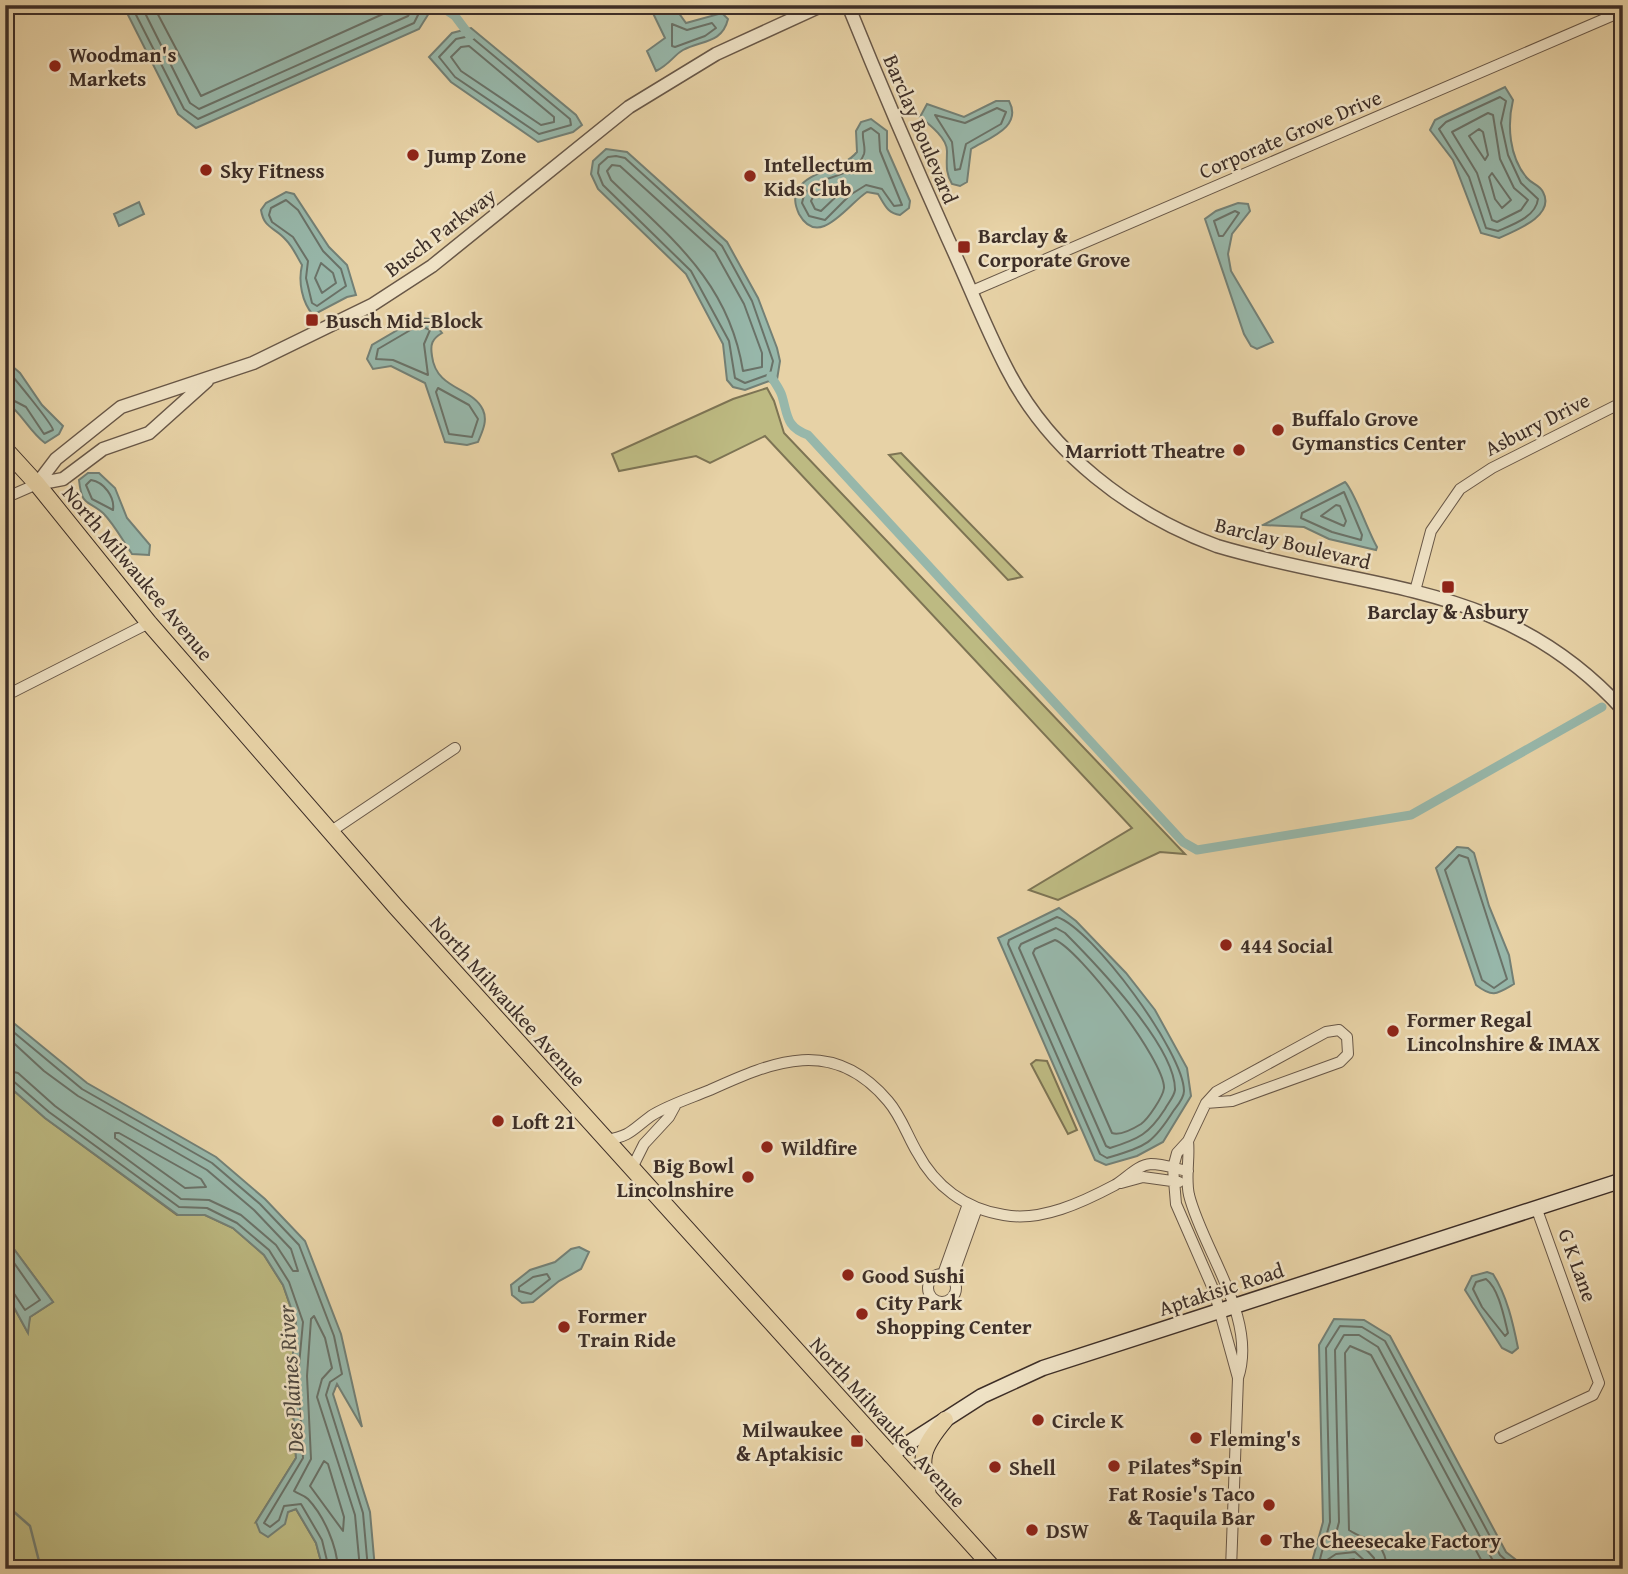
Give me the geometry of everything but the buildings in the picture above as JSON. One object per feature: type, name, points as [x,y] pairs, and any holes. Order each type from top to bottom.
[{"type":"main road","name":"North Milwaukee Avenue","points":[[5,449],[37,484],[149,623],[330,832],[631,1170],[994,1569]]},
{"type":"main road","name":"Aptakisic Road","points":[[890,1455],[982,1396],[1043,1368],[1623,1180]]},
{"type":"main road","points":[[929,1498],[922,1461],[925,1445],[945,1420]]},
{"type":"street","name":"Busch Parkway","points":[[37,484],[56,459],[121,407],[183,384],[209,380],[313,335],[402,287],[471,236],[629,107],[716,54],[823,5]]},
{"type":"street","name":"Barclay Boulevard","points":[[848,5],[1007,370],[1039,418],[1083,465],[1133,505],[1183,532],[1217,546],[1415,591],[1483,611],[1515,625],[1586,672],[1623,710]]},
{"type":"street","name":"Corporate Grove Drive","points":[[972,291],[1623,10]]},
{"type":"street","name":"Busch Parkway","points":[[37,484],[62,479],[103,449],[149,433],[209,380]]},
{"type":"street","name":"Asbury Drive","points":[[1415,591],[1431,531],[1460,489],[1492,468],[1623,402]]},
{"type":"street","points":[[5,498],[37,484]]},
{"type":"street","points":[[5,696],[149,623]]},
{"type":"street","points":[[330,832],[455,748]]},
{"type":"street","points":[[1206,1103],[1233,1101],[1340,1062],[1348,1054],[1347,1037],[1339,1030],[1326,1032],[1225,1085],[1206,1103],[1188,1141],[1177,1153],[1173,1168],[1176,1204],[1214,1291],[1238,1378]]},
{"type":"street","points":[[604,1140],[628,1136],[652,1116],[757,1069],[787,1059],[831,1064],[870,1084],[888,1101],[928,1171],[944,1188],[973,1206],[1007,1216],[1034,1215],[1062,1208],[1117,1184],[1143,1177],[1187,1183]]},
{"type":"street","points":[[631,1170],[644,1144],[670,1117],[675,1106]]},
{"type":"street","points":[[1188,1141],[1187,1183],[1197,1223],[1228,1287],[1243,1362],[1238,1378],[1231,1569]]},
{"type":"street","points":[[1117,1184],[1138,1168],[1150,1164],[1188,1171]]},
{"type":"street","points":[[948,1276],[973,1206]]},
{"type":"street","name":"G K Lane","points":[[1500,1438],[1593,1395],[1599,1383],[1536,1208]]},
{"type":"shaded area","points":[[767,388],[784,433],[1185,854],[1160,852],[1058,900],[1029,890],[1132,828],[765,436],[710,463],[696,456],[619,471],[612,454],[733,399]]},
{"type":"shaded area","points":[[901,453],[1022,577],[1008,580],[889,455]]},
{"type":"shaded area","points":[[1036,1060],[1047,1061],[1077,1130],[1068,1134],[1031,1064]]},
{"type":"shaded area","points":[[5,1083],[45,1118],[177,1215],[205,1215],[233,1228],[264,1255],[283,1285],[296,1322],[291,1375],[296,1458],[256,1522],[296,1509],[316,1543],[323,1569],[5,1569],[5,1291],[27,1331],[30,1317],[53,1302],[5,1237]]},
{"type":"water","points":[[123,5],[429,5],[431,10],[419,29],[196,128],[178,114]]},
{"type":"water","points":[[649,5],[673,5],[686,23],[722,13],[728,19],[716,37],[683,50],[656,71],[647,51],[665,38]]},
{"type":"water","points":[[471,28],[576,115],[582,125],[573,132],[538,142],[451,82],[429,57],[452,33]]},
{"type":"water","points":[[1505,87],[1513,100],[1510,130],[1516,160],[1527,178],[1542,190],[1545,201],[1544,208],[1532,221],[1499,238],[1481,233],[1453,160],[1430,130],[1435,120]]},
{"type":"water","points":[[996,101],[1009,101],[1012,118],[1002,131],[971,149],[967,182],[960,186],[952,184],[947,172],[944,141],[920,117],[927,104],[964,117]]},
{"type":"water","points":[[871,119],[887,131],[887,149],[910,201],[909,208],[900,215],[896,214],[887,208],[878,194],[867,192],[824,226],[807,224],[799,214],[796,204],[799,188],[810,177],[843,163],[857,152],[856,131],[861,122]]},
{"type":"water","points":[[606,149],[627,152],[727,242],[758,298],[777,348],[780,361],[776,386],[769,381],[745,390],[733,387],[727,380],[723,344],[686,274],[598,189],[591,174],[593,161]]},
{"type":"water","points":[[286,192],[294,194],[329,247],[347,265],[356,295],[313,315],[302,292],[302,265],[288,243],[262,216],[261,210],[266,203]]},
{"type":"water","points":[[139,202],[144,214],[119,226],[114,214]]},
{"type":"water","points":[[1238,203],[1248,204],[1250,211],[1232,234],[1228,254],[1231,271],[1273,342],[1257,349],[1251,346],[1244,334],[1205,219],[1216,211]]},
{"type":"water","points":[[418,318],[431,319],[442,333],[432,342],[431,348],[440,376],[478,402],[483,410],[485,422],[478,442],[467,445],[445,442],[425,383],[391,366],[373,369],[367,359],[372,345]]},
{"type":"water","points":[[5,360],[20,373],[42,405],[63,426],[59,434],[45,443],[5,401]]},
{"type":"water","points":[[88,473],[99,473],[115,488],[127,518],[150,545],[149,555],[132,554],[107,517],[84,499],[79,480]]},
{"type":"water","points":[[1345,482],[1357,502],[1376,550],[1329,539],[1304,527],[1263,525]]},
{"type":"water","points":[[1457,847],[1468,848],[1474,853],[1489,906],[1509,955],[1514,984],[1499,992],[1487,992],[1476,985],[1436,868]]},
{"type":"water","points":[[1059,908],[1076,921],[1126,973],[1155,1010],[1187,1068],[1191,1096],[1163,1142],[1137,1156],[1106,1165],[1095,1160],[998,938]]},
{"type":"water","points":[[5,1016],[87,1083],[216,1157],[265,1199],[305,1241],[341,1334],[362,1427],[337,1384],[333,1394],[370,1512],[375,1569],[323,1569],[316,1543],[296,1509],[288,1512],[285,1524],[268,1537],[260,1532],[256,1522],[296,1458],[291,1375],[296,1322],[283,1285],[264,1255],[233,1228],[205,1215],[178,1215],[45,1118],[5,1083]]},
{"type":"water","points":[[5,1237],[53,1302],[30,1317],[28,1333],[5,1291]]},
{"type":"water","points":[[579,1247],[589,1252],[581,1269],[559,1281],[533,1302],[522,1303],[512,1295],[511,1285],[530,1270],[555,1262],[571,1249]]},
{"type":"water","points":[[1487,1272],[1493,1274],[1509,1310],[1518,1348],[1512,1353],[1502,1348],[1465,1290],[1472,1276]]},
{"type":"water","points":[[1334,1319],[1364,1320],[1390,1336],[1506,1552],[1528,1569],[1362,1569],[1354,1559],[1310,1569],[1323,1522],[1319,1345]]},
{"type":"waterway","points":[[439,5],[455,16],[470,36]]},
{"type":"waterway","points":[[771,376],[781,393],[792,424],[808,435],[1183,842],[1197,850],[1411,815],[1602,707]]},
{"type":"waterway","points":[[5,1504],[30,1526],[41,1569]]},
{"type":"place","name":"Woodman's Markets","points":[[55,66]]},
{"type":"place","name":"Jump Zone","points":[[413,155]]},
{"type":"place","name":"Sky Fitness","points":[[206,170]]},
{"type":"place","name":"Intellectum Kids Club","points":[[750,176]]},
{"type":"place","name":"Barclay & Corporate Grove","points":[[964,247]]},
{"type":"place","name":"Busch Mid-Block","points":[[312,320]]},
{"type":"place","name":"Buffalo Grove Gymanstics Center","points":[[1278,430]]},
{"type":"place","name":"Marriott Theatre","points":[[1239,450]]},
{"type":"place","name":"Barclay & Asbury","points":[[1448,587]]},
{"type":"place","name":"444 Social","points":[[1226,945]]},
{"type":"place","name":"Former Regal Lincolnshire & IMAX","points":[[1393,1031]]},
{"type":"place","name":"Loft 21","points":[[498,1121]]},
{"type":"place","name":"Wildfire","points":[[767,1147]]},
{"type":"place","name":"Big Bowl Lincolnshire","points":[[748,1177]]},
{"type":"place","name":"Good Sushi","points":[[848,1275]]},
{"type":"place","name":"City Park Shopping Center","points":[[862,1314]]},
{"type":"place","name":"Former Train Ride","points":[[564,1327]]},
{"type":"place","name":"Circle K","points":[[1038,1420]]},
{"type":"place","name":"Fleming's","points":[[1196,1438]]},
{"type":"place","name":"Milwaukee & Aptakisic","points":[[857,1441]]},
{"type":"place","name":"Pilates*Spin","points":[[1114,1466]]},
{"type":"place","name":"Shell","points":[[995,1467]]},
{"type":"place","name":"Fat Rosie's Taco & Taquila Bar","points":[[1269,1505]]},
{"type":"place","name":"DSW","points":[[1032,1530]]},
{"type":"place","name":"The Cheesecake Factory","points":[[1266,1540]]},
{"type":"water label","name":"Des Plaines River","points":[[290,1379]]}]
